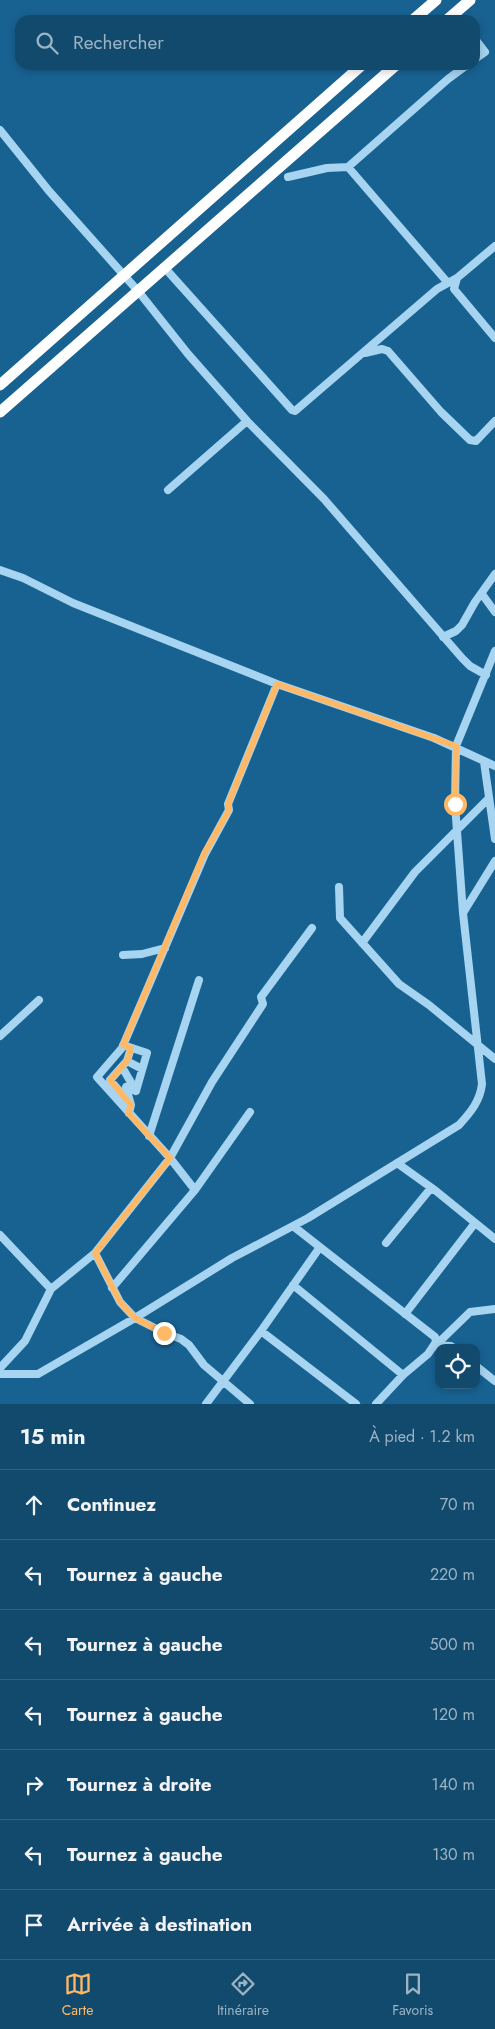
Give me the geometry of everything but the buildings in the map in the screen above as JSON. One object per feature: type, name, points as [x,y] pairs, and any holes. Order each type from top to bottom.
[{"type":"highway","points":[[419,15],[436,0]]},
{"type":"highway","points":[[457,15],[470,0]]},
{"type":"highway","points":[[0,385],[356,70]]},
{"type":"highway","points":[[0,412],[390,70]]},
{"type":"street","points":[[480,45],[486,52],[480,56]]},
{"type":"street","points":[[288,177],[327,168],[348,167],[448,79],[461,70]]},
{"type":"street","points":[[0,130],[49,191],[138,291],[188,354],[247,421],[324,499],[470,666],[486,675]]},
{"type":"street","points":[[348,167],[448,283]]},
{"type":"street","points":[[164,267],[292,410],[297,410],[437,289],[456,278],[495,246]]},
{"type":"street","points":[[456,278],[454,289],[495,338]]},
{"type":"street","points":[[362,353],[382,349],[388,351],[441,412],[470,440],[476,441],[495,421]]},
{"type":"street","points":[[168,490],[247,421]]},
{"type":"street","points":[[0,570],[23,578],[73,603],[277,684],[456,746],[495,766]]},
{"type":"street","points":[[443,637],[456,631],[462,625],[495,574]]},
{"type":"street","points":[[482,594],[495,612]]},
{"type":"street","points":[[0,1374],[38,1374],[135,1318],[232,1258],[293,1226],[397,1163],[459,1125],[472,1111],[481,1093],[482,1084],[462,913],[455,804],[456,746],[495,651]]},
{"type":"street","points":[[195,1190],[170,1158],[149,1136],[110,1080],[124,1064],[127,1046],[166,948],[204,854],[229,810],[228,804],[277,684]]},
{"type":"street","points":[[484,762],[495,839]]},
{"type":"street","points":[[362,943],[415,872],[489,798]]},
{"type":"street","points":[[462,913],[495,861]]},
{"type":"street","points":[[339,887],[340,918],[399,984],[429,1005],[495,1059]]},
{"type":"street","points":[[0,1368],[25,1341],[51,1289],[95,1253],[170,1158],[212,1082],[263,1004],[261,997],[268,985],[312,928]]},
{"type":"street","points":[[123,955],[142,954],[166,948]]},
{"type":"street","points":[[149,1136],[199,980]]},
{"type":"street","points":[[0,1036],[38,1000]]},
{"type":"street","points":[[127,1046],[147,1052],[136,1091]]},
{"type":"street","points":[[127,1046],[97,1077],[130,1109]]},
{"type":"street","points":[[124,1064],[142,1069]]},
{"type":"street","points":[[124,1064],[136,1091]]},
{"type":"street","points":[[130,1109],[126,1087],[136,1091]]},
{"type":"street","points":[[112,1288],[195,1190],[250,1112]]},
{"type":"street","points":[[397,1163],[495,1239]]},
{"type":"street","points":[[386,1243],[431,1188]]},
{"type":"street","points":[[405,1314],[475,1223]]},
{"type":"street","points":[[293,1226],[435,1337],[436,1342],[428,1354]]},
{"type":"street","points":[[0,1235],[51,1289]]},
{"type":"street","points":[[206,1404],[224,1382],[320,1247]]},
{"type":"street","points":[[95,1253],[120,1302],[135,1318],[164,1333],[181,1339],[189,1345],[204,1365],[250,1404]]},
{"type":"street","points":[[293,1285],[403,1375]]},
{"type":"street","points":[[438,1344],[470,1312],[495,1309]]},
{"type":"street","points":[[261,1331],[356,1404]]},
{"type":"street","points":[[376,1404],[403,1375],[435,1347]]},
{"type":"street","points":[[480,1369],[495,1381]]},
{"type":"route","points":[[164,1333],[135,1318],[120,1302],[95,1253],[170,1158],[128,1113],[131,1105],[110,1080],[127,1061],[131,1048],[123,1045],[132,1020],[164,951],[204,854],[229,810],[228,804],[277,684],[456,746],[455,804]]}]
